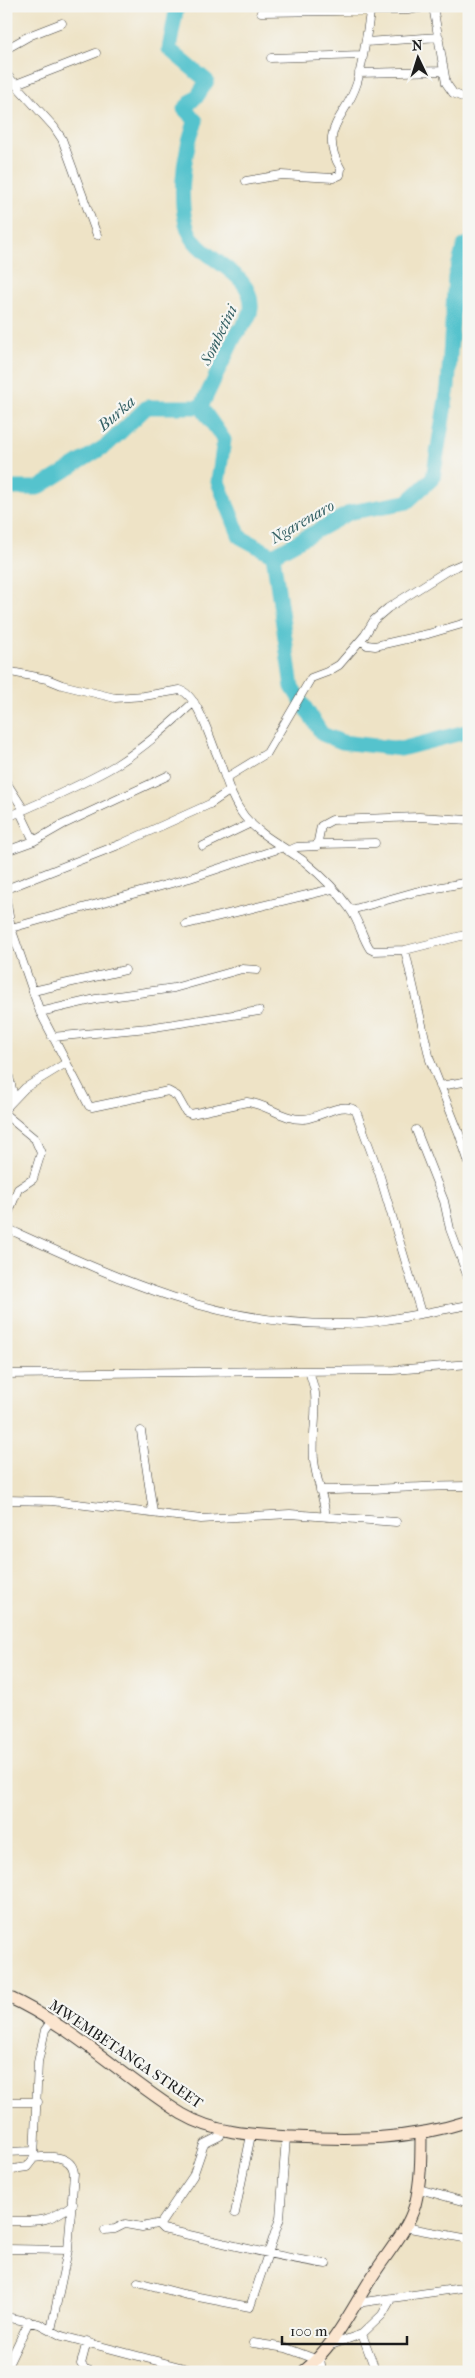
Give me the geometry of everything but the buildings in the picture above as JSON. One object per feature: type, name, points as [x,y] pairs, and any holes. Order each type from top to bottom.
[{"type":"street","points":[[261,12],[370,9],[408,10],[432,6],[439,37],[443,71],[449,89],[469,100]]},
{"type":"street","points":[[246,181],[281,175],[333,178],[340,175],[341,169],[332,147],[332,134],[342,110],[350,98],[358,73],[366,42],[370,9]]},
{"type":"street","points":[[6,49],[31,35],[62,23]]},
{"type":"street","points":[[366,42],[439,37]]},
{"type":"street","points":[[16,84],[96,52]]},
{"type":"street","points":[[271,58],[362,55]]},
{"type":"street","points":[[358,73],[443,71]]},
{"type":"street","points":[[6,74],[62,139],[97,235]]},
{"type":"street","points":[[226,778],[267,753],[274,745],[282,725],[311,678],[327,672],[338,665],[361,640],[374,620],[388,608],[448,570],[469,560]]},
{"type":"street","points":[[361,640],[367,645],[375,646],[469,622]]},
{"type":"street","points":[[6,671],[47,678],[62,685],[115,698],[185,691],[194,702],[226,778],[229,791],[251,823],[284,850],[304,862],[332,889],[351,910],[370,949],[374,952],[405,950],[469,934]]},
{"type":"street","points":[[6,818],[80,784],[117,764],[164,729],[194,702]]},
{"type":"street","points":[[6,851],[34,841],[62,825],[167,776]]},
{"type":"street","points":[[6,782],[22,811],[34,841]]},
{"type":"street","points":[[6,889],[122,844],[210,804],[229,791]]},
{"type":"street","points":[[318,844],[321,826],[332,820],[419,817],[469,820]]},
{"type":"street","points":[[203,846],[251,823]]},
{"type":"street","points":[[11,928],[284,850],[318,844],[374,843]]},
{"type":"street","points":[[351,910],[415,892],[469,882]]},
{"type":"street","points":[[186,924],[332,889]]},
{"type":"street","points":[[6,898],[11,928],[40,1012],[86,1102],[92,1107],[168,1091],[177,1096],[186,1112],[191,1114],[247,1102],[256,1103],[288,1117],[304,1119],[344,1107],[352,1107],[356,1111],[379,1173],[421,1313]]},
{"type":"street","points":[[405,950],[430,1060],[469,1163]]},
{"type":"street","points":[[40,1012],[96,1000],[174,988],[242,969],[257,970]]},
{"type":"street","points":[[33,990],[125,970]]},
{"type":"street","points":[[52,1037],[148,1028],[259,1011]]},
{"type":"street","points":[[6,1108],[14,1097],[66,1063]]},
{"type":"street","points":[[6,1065],[14,1097]]},
{"type":"street","points":[[440,1086],[469,1081]]},
{"type":"street","points":[[6,1115],[34,1139],[41,1153],[33,1179],[18,1189],[6,1219]]},
{"type":"street","points":[[416,1130],[444,1201],[450,1229],[469,1280]]},
{"type":"street","points":[[6,1228],[119,1279],[190,1304],[246,1318],[339,1324],[369,1322],[469,1305]]},
{"type":"street","points":[[6,1374],[394,1370],[469,1364]]},
{"type":"street","points":[[309,1370],[315,1394],[312,1442],[320,1490],[325,1503],[326,1517]]},
{"type":"street","points":[[141,1431],[152,1512]]},
{"type":"street","points":[[320,1490],[396,1489],[430,1485],[469,1486]]},
{"type":"street","points":[[6,1500],[52,1502],[201,1519],[290,1514],[396,1522]]},
{"type":"street","name":"MWEMBETANGA STREET","points":[[6,1996],[53,2019],[136,2082],[184,2115],[219,2128],[251,2135],[353,2140],[400,2138],[469,2121]]},
{"type":"street","points":[[6,2170],[27,2167],[34,2154],[40,2046],[45,2030],[53,2019]]},
{"type":"street","points":[[6,2102],[38,2102]]},
{"type":"street","points":[[105,2230],[115,2229],[125,2224],[142,2227],[158,2224],[165,2219],[193,2176],[204,2144],[220,2136],[219,2128]]},
{"type":"street","points":[[303,2372],[331,2345],[404,2227],[414,2207],[419,2189],[421,2133]]},
{"type":"street","points":[[235,2213],[251,2135]]},
{"type":"street","points":[[138,2282],[183,2294],[250,2307],[280,2218],[286,2137]]},
{"type":"street","points":[[6,2152],[54,2156],[65,2160],[74,2168],[73,2204],[68,2250],[51,2330]]},
{"type":"street","points":[[419,2189],[469,2203]]},
{"type":"street","points":[[6,2221],[44,2221],[55,2218],[73,2204]]},
{"type":"street","points":[[158,2224],[163,2229],[268,2252],[288,2259],[326,2264]]},
{"type":"street","points":[[404,2227],[469,2239]]},
{"type":"street","points":[[6,2250],[68,2250]]},
{"type":"street","points":[[357,2303],[469,2287]]},
{"type":"street","points":[[331,2345],[362,2334],[382,2315],[391,2298]]},
{"type":"street","points":[[6,2317],[29,2321],[62,2336],[199,2372]]},
{"type":"street","points":[[6,2369],[10,2354],[29,2321]]},
{"type":"street","points":[[362,2334],[376,2372]]},
{"type":"street","points":[[86,2342],[82,2364],[85,2369],[93,2372]]},
{"type":"street","points":[[253,2343],[286,2348],[318,2359]]},
{"type":"street","points":[[318,2359],[322,2372]]},
{"type":"waterway","name":"Sombetini","points":[[177,6],[169,49],[207,81],[198,95],[184,109],[196,121],[191,133],[184,165],[184,216],[188,230],[195,242],[246,287],[250,297],[251,309],[246,321],[234,338],[201,407]]},
{"type":"waterway","name":"Ngarenaro","points":[[469,243],[464,246],[455,277],[448,387],[433,478],[407,502],[351,512],[273,555],[292,687],[322,734],[342,742],[401,749],[469,731]]},
{"type":"waterway","name":"Burka","points":[[6,488],[38,488],[107,445],[147,407],[201,407],[224,440],[218,482],[240,537],[273,555]]}]
